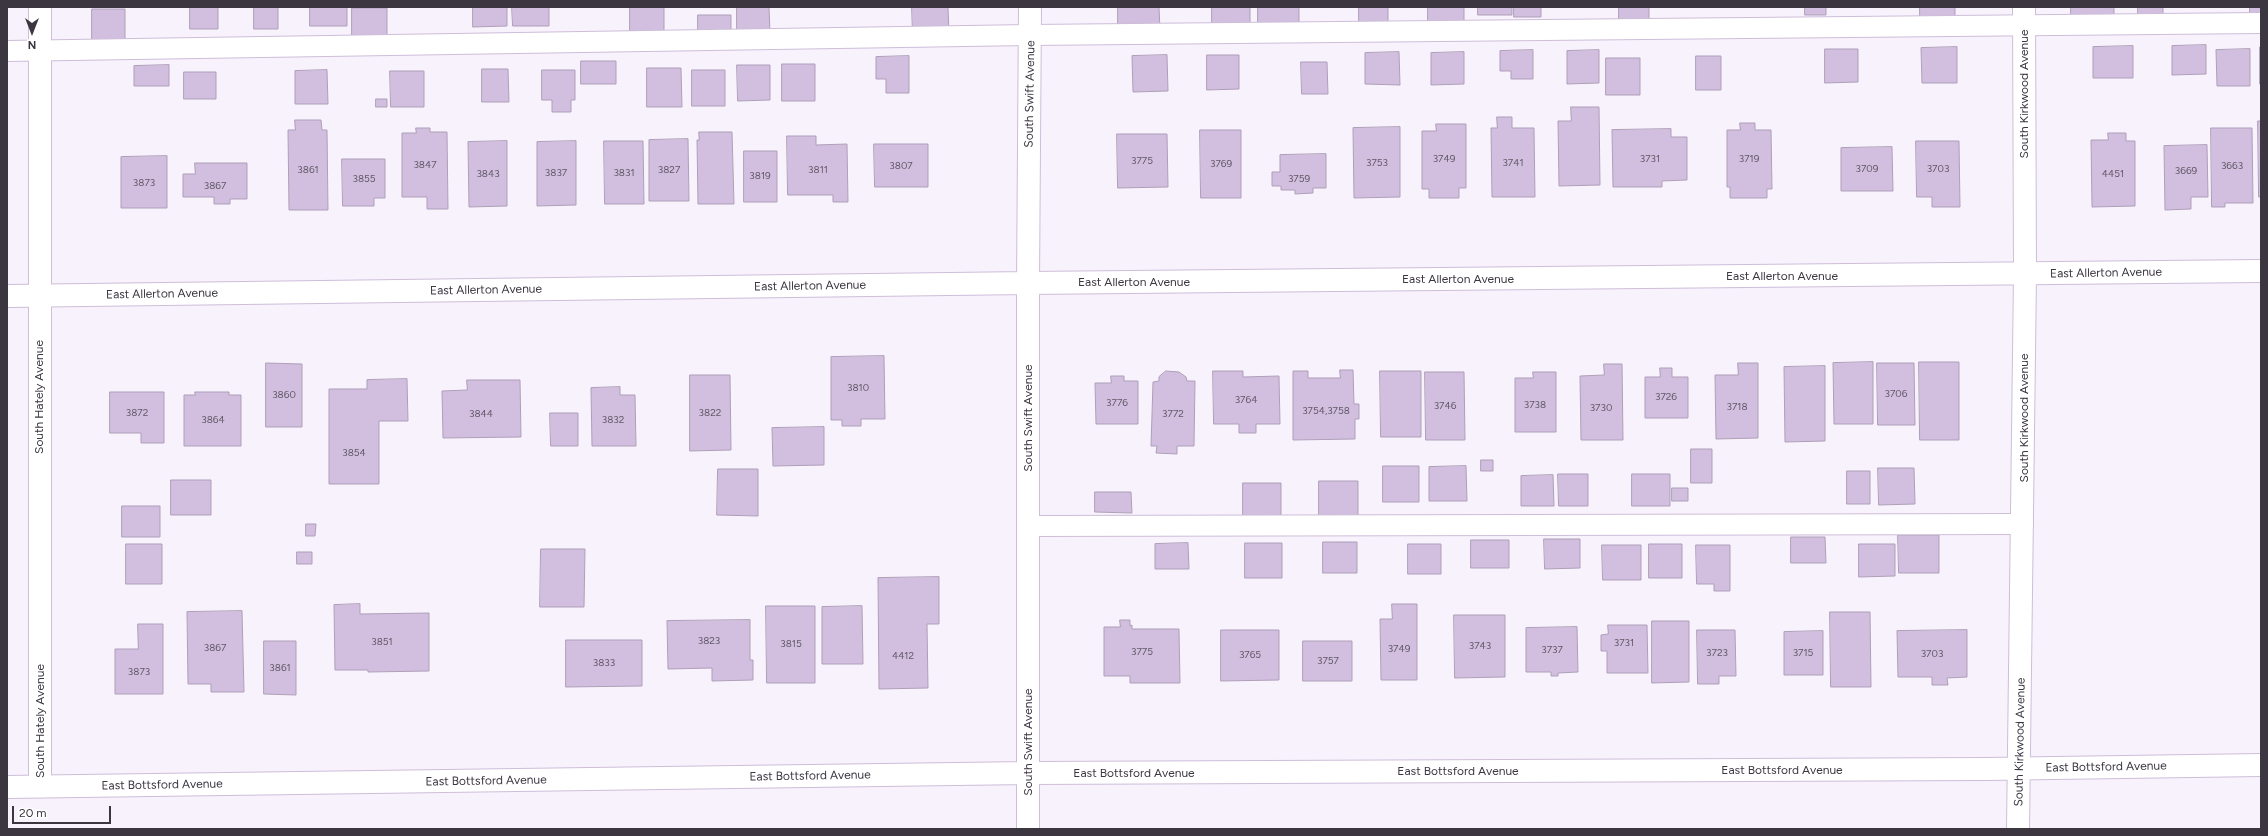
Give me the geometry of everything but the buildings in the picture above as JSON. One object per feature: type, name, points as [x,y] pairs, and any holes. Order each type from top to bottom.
[{"type":"street","name":"South Hately Avenue","points":[[40,7],[40,787]]},
{"type":"street","name":"South Swift Avenue","points":[[1028,829],[1028,283],[1030,7]]},
{"type":"street","name":"South Kirkwood Avenue","points":[[2018,829],[2025,274],[2024,16]]},
{"type":"street","name":"East Allerton Avenue","points":[[7,296],[1028,283],[2261,271]]},
{"type":"street","name":"East Bottsford Avenue","points":[[7,787],[1028,773],[2019,768],[2261,765]]},
{"type":"lane","points":[[7,51],[2024,16],[2261,23]]},
{"type":"lane","points":[[1028,526],[2023,524]]}]
